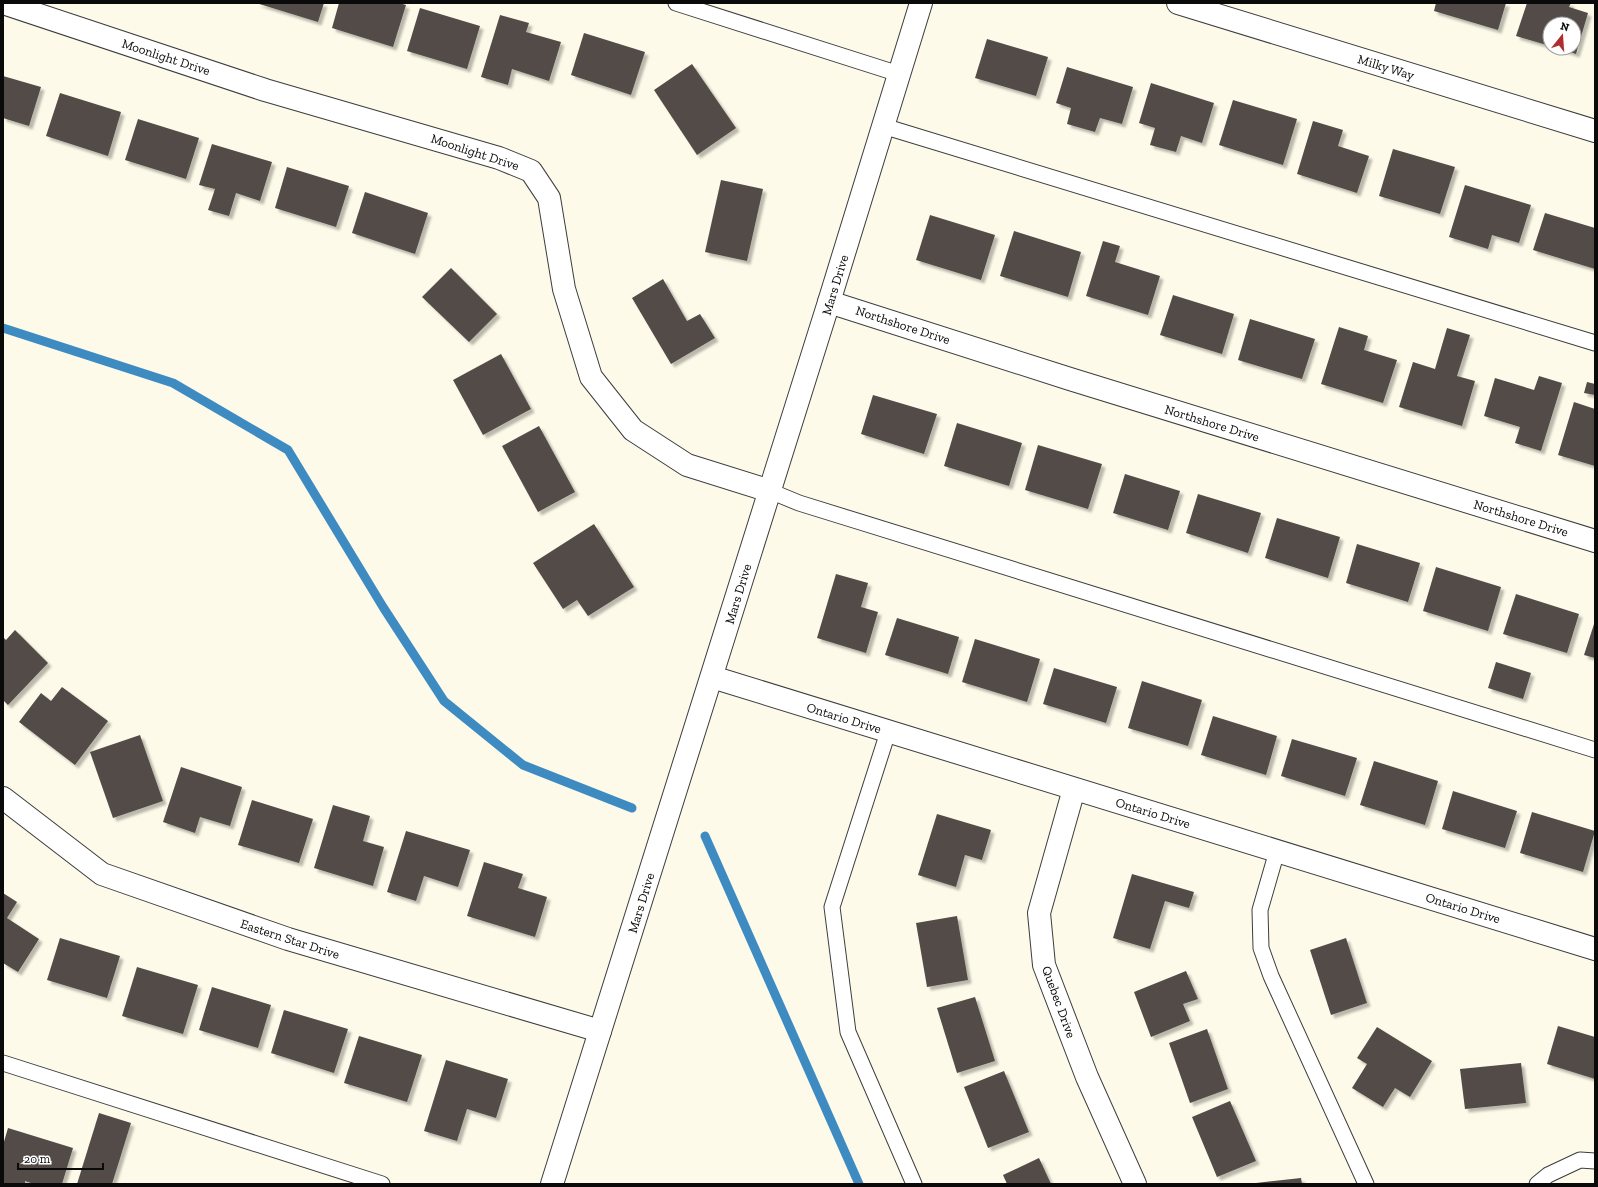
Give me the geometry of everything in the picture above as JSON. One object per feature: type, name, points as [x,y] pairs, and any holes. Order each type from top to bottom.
[{"type":"street","name":"Moonlight Drive","points":[[3,3],[266,90],[499,158],[531,171],[549,198],[564,289],[591,377],[633,430],[687,465],[770,491]]},
{"type":"street","name":"Mars Drive","points":[[552,1184],[712,677],[921,3]]},
{"type":"street","name":"Milky Way","points":[[1178,3],[1595,131]]},
{"type":"street","name":"Northshore Drive","points":[[829,302],[1078,382],[1595,541]]},
{"type":"street","name":"Ontario Drive","points":[[712,677],[1595,949]]},
{"type":"street","name":"Quebec Drive","points":[[1074,789],[1039,913],[1044,965],[1087,1077],[1135,1184]]},
{"type":"street","name":"Eastern Star Drive","points":[[3,798],[102,874],[288,939],[600,1031]]},
{"type":"lane","points":[[676,3],[899,74]]},
{"type":"lane","points":[[884,126],[1595,343]]},
{"type":"lane","points":[[770,491],[806,505],[1595,750]]},
{"type":"lane","points":[[888,732],[832,907],[848,1032],[914,1184]]},
{"type":"lane","points":[[1277,851],[1260,910],[1261,948],[1271,976],[1366,1184]]},
{"type":"lane","points":[[3,1063],[382,1184]]},
{"type":"lane","points":[[1537,1184],[1548,1175],[1580,1160],[1595,1161]]},
{"type":"building","points":[[256,3],[324,3],[318,22]]},
{"type":"building","points":[[339,3],[399,3],[406,5],[393,47],[332,28]]},
{"type":"building","points":[[1436,3],[1506,3],[1498,30],[1434,11]]},
{"type":"building","points":[[1527,3],[1571,3],[1569,7],[1588,13],[1582,34],[1582,16],[1542,16],[1542,44],[1516,36]]},
{"type":"building","points":[[420,8],[480,26],[467,69],[407,51]]},
{"type":"building","points":[[500,15],[529,23],[526,32],[561,42],[549,81],[512,69],[508,85],[481,77]]},
{"type":"building","points":[[584,33],[645,52],[631,95],[571,75]]},
{"type":"building","points":[[987,39],[1048,57],[1036,96],[975,78]]},
{"type":"building","points":[[692,64],[736,128],[697,155],[654,90]]},
{"type":"building","points":[[1067,67],[1133,87],[1122,124],[1100,118],[1095,132],[1067,124],[1071,108],[1056,103]]},
{"type":"building","points":[[3,76],[41,87],[29,126],[3,118]]},
{"type":"building","points":[[1151,83],[1214,103],[1202,143],[1181,136],[1176,152],[1150,145],[1155,128],[1139,123]]},
{"type":"building","points":[[60,93],[121,112],[108,156],[46,136]]},
{"type":"building","points":[[1233,100],[1297,119],[1283,165],[1219,145]]},
{"type":"building","points":[[138,119],[199,138],[186,179],[125,160]]},
{"type":"building","points":[[1313,121],[1343,130],[1338,146],[1369,156],[1357,193],[1297,174]]},
{"type":"building","points":[[212,144],[272,162],[260,201],[236,193],[229,216],[208,210],[215,189],[199,185]]},
{"type":"building","points":[[1393,149],[1455,167],[1440,214],[1379,196]]},
{"type":"building","points":[[287,167],[349,186],[336,227],[275,208]]},
{"type":"building","points":[[721,180],[763,189],[747,261],[705,252]]},
{"type":"building","points":[[1465,185],[1531,205],[1519,243],[1492,235],[1488,249],[1449,237]]},
{"type":"building","points":[[365,192],[428,213],[415,254],[352,233]]},
{"type":"building","points":[[1545,213],[1595,228],[1595,269],[1533,250]]},
{"type":"building","points":[[930,215],[995,235],[981,280],[916,260]]},
{"type":"building","points":[[1014,231],[1081,252],[1068,297],[1000,276]]},
{"type":"building","points":[[1103,241],[1120,246],[1115,262],[1160,276],[1148,315],[1086,296]]},
{"type":"building","points":[[451,268],[497,314],[469,342],[422,297]]},
{"type":"building","points":[[663,279],[687,321],[700,314],[715,338],[671,364],[632,298]]},
{"type":"building","points":[[1173,295],[1234,314],[1222,354],[1160,335]]},
{"type":"building","points":[[1250,319],[1315,339],[1302,379],[1238,360]]},
{"type":"building","points":[[1339,327],[1368,336],[1364,350],[1397,360],[1383,403],[1321,384]]},
{"type":"building","points":[[1447,328],[1470,335],[1457,376],[1475,381],[1462,426],[1399,407],[1413,362],[1435,369]]},
{"type":"building","points":[[501,354],[531,409],[483,435],[453,380]]},
{"type":"building","points":[[1539,376],[1562,383],[1541,451],[1515,443],[1520,427],[1484,416],[1495,378],[1534,390]]},
{"type":"building","points":[[1587,382],[1595,384],[1595,395],[1584,393]]},
{"type":"building","points":[[873,395],[937,414],[924,454],[861,434]]},
{"type":"building","points":[[1574,402],[1595,409],[1595,466],[1558,455]]},
{"type":"building","points":[[957,423],[1022,443],[1009,486],[944,466]]},
{"type":"building","points":[[539,426],[575,492],[538,512],[502,446]]},
{"type":"building","points":[[1038,445],[1102,464],[1088,509],[1025,490]]},
{"type":"building","points":[[1125,474],[1180,491],[1168,530],[1113,513]]},
{"type":"building","points":[[1198,494],[1261,513],[1248,553],[1186,533]]},
{"type":"building","points":[[1277,518],[1340,537],[1328,578],[1265,558]]},
{"type":"building","points":[[594,524],[634,587],[588,616],[577,600],[563,609],[533,563]]},
{"type":"building","points":[[1357,544],[1420,563],[1408,602],[1346,583]]},
{"type":"building","points":[[1436,567],[1501,587],[1488,631],[1423,611]]},
{"type":"building","points":[[836,574],[868,583],[861,607],[878,612],[866,653],[817,638]]},
{"type":"building","points":[[1516,594],[1579,614],[1567,653],[1503,634]]},
{"type":"building","points":[[897,618],[959,637],[948,674],[885,655]]},
{"type":"building","points":[[1595,621],[1595,658],[1584,655]]},
{"type":"building","points":[[15,630],[48,663],[8,705],[3,700],[3,637],[6,640]]},
{"type":"building","points":[[975,639],[1040,659],[1027,702],[962,682]]},
{"type":"building","points":[[1496,662],[1531,673],[1523,699],[1488,688]]},
{"type":"building","points":[[1054,668],[1117,687],[1106,723],[1043,704]]},
{"type":"building","points":[[1142,681],[1202,700],[1188,746],[1128,728]]},
{"type":"building","points":[[62,687],[108,721],[75,765],[19,722],[41,693],[51,701]]},
{"type":"building","points":[[1213,716],[1277,736],[1266,775],[1201,755]]},
{"type":"building","points":[[140,735],[163,801],[113,818],[90,752]]},
{"type":"building","points":[[1292,739],[1357,758],[1345,796],[1281,776]]},
{"type":"building","points":[[1374,761],[1438,781],[1425,825],[1360,805]]},
{"type":"building","points":[[181,767],[242,787],[230,826],[200,817],[195,833],[163,822]]},
{"type":"building","points":[[1453,791],[1517,811],[1505,848],[1442,829]]},
{"type":"building","points":[[252,800],[313,819],[299,863],[238,845]]},
{"type":"building","points":[[333,805],[370,816],[363,841],[384,847],[373,886],[314,868]]},
{"type":"building","points":[[1532,812],[1595,831],[1583,872],[1520,853]]},
{"type":"building","points":[[937,814],[991,830],[982,860],[965,855],[956,887],[918,875]]},
{"type":"building","points":[[406,831],[470,850],[458,887],[424,876],[416,901],[387,892]]},
{"type":"building","points":[[484,862],[523,874],[518,888],[547,897],[535,937],[467,916]]},
{"type":"building","points":[[1132,874],[1194,892],[1189,908],[1165,901],[1150,949],[1113,938]]},
{"type":"building","points":[[3,893],[17,902],[7,918],[39,939],[18,972],[3,963]]},
{"type":"building","points":[[957,916],[968,980],[927,987],[916,923]]},
{"type":"building","points":[[60,938],[120,956],[107,998],[47,980]]},
{"type":"building","points":[[1346,938],[1367,1003],[1331,1015],[1310,950]]},
{"type":"building","points":[[137,967],[198,985],[183,1034],[122,1016]]},
{"type":"building","points":[[1186,971],[1198,999],[1183,1004],[1190,1021],[1151,1037],[1134,992]]},
{"type":"building","points":[[212,987],[271,1005],[258,1048],[199,1030]]},
{"type":"building","points":[[975,997],[995,1061],[957,1073],[937,1008]]},
{"type":"building","points":[[284,1010],[348,1029],[334,1073],[271,1053]]},
{"type":"building","points":[[1558,1026],[1595,1037],[1595,1079],[1547,1064]]},
{"type":"building","points":[[1377,1027],[1432,1061],[1410,1097],[1395,1088],[1383,1107],[1352,1088],[1367,1064],[1357,1058]]},
{"type":"building","points":[[1207,1029],[1228,1089],[1190,1103],[1169,1043]]},
{"type":"building","points":[[359,1036],[422,1055],[407,1102],[344,1083]]},
{"type":"building","points":[[446,1060],[508,1079],[496,1118],[467,1109],[457,1141],[424,1131]]},
{"type":"building","points":[[1521,1063],[1526,1103],[1465,1109],[1460,1069]]},
{"type":"building","points":[[1004,1071],[1029,1132],[988,1148],[964,1087]]},
{"type":"building","points":[[1230,1101],[1256,1161],[1217,1177],[1192,1117]]},
{"type":"building","points":[[99,1113],[131,1123],[112,1184],[77,1184]]},
{"type":"building","points":[[8,1128],[73,1148],[62,1184],[34,1184],[25,1181],[25,1184],[3,1184],[3,1145]]},
{"type":"building","points":[[1039,1158],[1051,1184],[1007,1184],[1003,1175]]},
{"type":"building","points":[[1301,1178],[1302,1184],[1256,1184],[1256,1183]]},
{"type":"waterway","points":[[3,328],[173,383],[288,450],[383,607],[444,701],[523,765],[632,808]]},
{"type":"waterway","points":[[705,836],[859,1184]]}]
